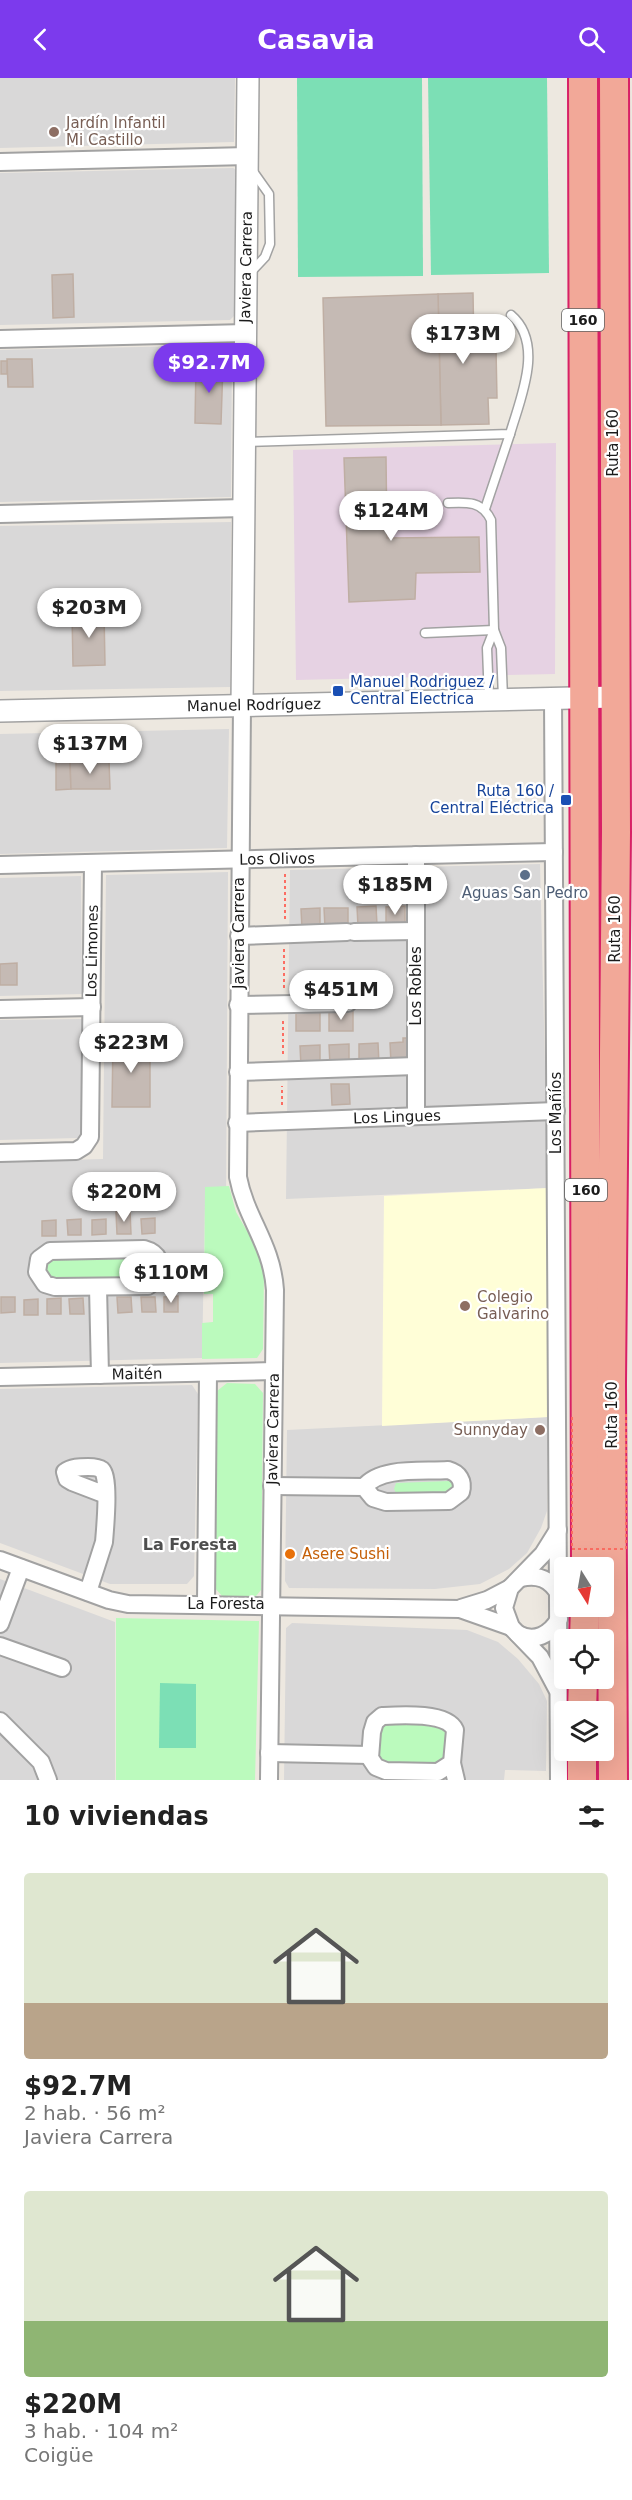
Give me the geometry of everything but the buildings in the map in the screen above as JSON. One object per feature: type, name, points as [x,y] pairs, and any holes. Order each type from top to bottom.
[{"type":"highway","name":"Ruta 160","points":[[583,78],[586,1557]]},
{"type":"highway","name":"Ruta 160","points":[[613,1780],[611,1384],[620,832],[615,697],[614,78]]},
{"type":"highway","points":[[582,1761],[582,1780]]},
{"type":"street","name":"Javiera Carrera","points":[[248,78],[237,1123],[241,1191],[265,1243],[274,1274],[269,1780]]},
{"type":"street","points":[[0,162],[248,160]]},
{"type":"street","points":[[0,339],[246,333]]},
{"type":"street","points":[[0,514],[244,508]]},
{"type":"street","name":"Manuel Rodríguez","points":[[0,711],[615,697]]},
{"type":"street","name":"Los Mañíos","points":[[553,698],[559,1557]]},
{"type":"street","name":"Los Olivos","points":[[0,865],[554,852]]},
{"type":"street","name":"Los Robles","points":[[416,855],[416,1116]]},
{"type":"street","name":"Los Limones","points":[[0,1154],[76,1151],[84,1146],[90,1131],[93,863]]},
{"type":"street","points":[[239,936],[416,931]]},
{"type":"street","points":[[238,1005],[348,1003]]},
{"type":"street","points":[[0,1009],[92,1007]]},
{"type":"street","points":[[238,1072],[416,1066]]},
{"type":"street","name":"Los Lingues","points":[[237,1123],[556,1111]]},
{"type":"street","points":[[144,1249],[153,1252],[159,1259],[160,1274],[152,1285],[98,1287],[50,1286],[38,1276],[36,1268],[39,1259],[50,1251],[144,1249]]},
{"type":"street","points":[[98,1287],[100,1375]]},
{"type":"street","name":"Maitén","points":[[0,1377],[274,1371]]},
{"type":"street","points":[[206,1604],[208,1373]]},
{"type":"street","points":[[272,1486],[364,1487],[373,1478],[384,1475],[448,1470],[456,1473],[462,1482],[460,1492],[449,1501],[381,1502],[370,1496],[364,1487]]},
{"type":"street","points":[[88,1592],[103,1550],[106,1495]]},
{"type":"street","name":"La Foresta","points":[[460,1609],[487,1600],[516,1583],[543,1554],[559,1528]]},
{"type":"street","name":"La Foresta","points":[[0,1560],[128,1604],[271,1604],[460,1609],[529,1638],[542,1636],[553,1629],[559,1619]]},
{"type":"street","points":[[0,1624],[21,1568]]},
{"type":"street","points":[[514,1630],[504,1608],[516,1583],[534,1576],[546,1580],[554,1589]]},
{"type":"street","name":"Los Mañíos","points":[[559,1619],[559,1780]]},
{"type":"street","name":"La Foresta","points":[[514,1630],[547,1666],[559,1695]]},
{"type":"street","points":[[0,1646],[62,1668]]},
{"type":"street","points":[[452,1763],[438,1772],[386,1771],[374,1765],[370,1755],[372,1727],[378,1719],[387,1716],[437,1717],[448,1720],[455,1730],[452,1763],[456,1780]]},
{"type":"street","points":[[0,1721],[45,1767],[48,1780]]},
{"type":"street","points":[[269,1753],[370,1755]]},
{"type":"lane","points":[[496,700],[501,648],[494,630],[492,526],[485,509],[510,434],[525,382],[528,360],[523,331],[511,315]]},
{"type":"lane","points":[[244,442],[510,434]]},
{"type":"lane","points":[[448,503],[467,502],[485,509]]},
{"type":"lane","points":[[425,633],[494,630]]},
{"type":"lane","points":[[494,630],[487,648],[496,700]]},
{"type":"path","points":[[572,1417],[572,1549],[626,1549],[626,1412]]},
{"type":"shaded area","points":[[0,78],[235,78],[234,142],[0,148]]},
{"type":"shaded area","points":[[233,168],[240,172],[237,313],[230,320],[0,325],[0,173]]},
{"type":"shaded area","points":[[232,345],[231,497],[0,502],[0,350]]},
{"type":"shaded area","points":[[556,443],[555,674],[296,680],[293,450]]},
{"type":"shaded area","points":[[231,522],[230,687],[0,691],[0,526]]},
{"type":"shaded area","points":[[229,729],[227,848],[0,854],[0,734]]},
{"type":"shaded area","points":[[540,864],[548,1188],[286,1199],[290,870]]},
{"type":"shaded area","points":[[228,872],[226,1204],[205,1206],[202,1358],[0,1363],[0,1162],[103,1159],[106,875]]},
{"type":"shaded area","points":[[81,876],[82,994],[0,996],[0,878]]},
{"type":"shaded area","points":[[82,1019],[82,1133],[78,1138],[0,1140],[0,1020]]},
{"type":"shaded area","name":"Colegio Galvarino","points":[[548,1188],[548,1417],[382,1426],[384,1196]]},
{"type":"shaded area","points":[[192,1385],[198,1394],[194,1576],[187,1584],[110,1584],[0,1543],[0,1389]]},
{"type":"shaded area","points":[[548,1417],[547,1511],[541,1528],[527,1553],[509,1569],[480,1584],[435,1589],[289,1588],[285,1581],[287,1430]]},
{"type":"shaded area","points":[[0,1579],[115,1622],[115,1780],[0,1780]]},
{"type":"shaded area","points":[[292,1623],[467,1630],[498,1642],[518,1659],[539,1684],[547,1701],[546,1771],[505,1770],[504,1780],[284,1780],[286,1628]]},
{"type":"green space","points":[[297,78],[422,78],[423,276],[298,277]]},
{"type":"green space","points":[[428,78],[547,78],[549,273],[431,275]]},
{"type":"green space","points":[[229,1186],[236,1212],[259,1252],[264,1272],[263,1349],[257,1358],[202,1359],[202,1323],[213,1322],[213,1294],[204,1294],[205,1187]]},
{"type":"green space","points":[[143,1256],[149,1259],[152,1271],[144,1280],[62,1281],[44,1277],[45,1262],[54,1257]]},
{"type":"green space","points":[[227,1383],[255,1384],[263,1393],[261,1590],[256,1596],[222,1596],[215,1588],[217,1391]]},
{"type":"green space","points":[[449,1481],[455,1486],[454,1493],[397,1495],[394,1489],[396,1483]]},
{"type":"green space","points":[[116,1618],[259,1621],[255,1780],[116,1780]]},
{"type":"green space","points":[[160,1683],[196,1684],[196,1748],[159,1748]]},
{"type":"green space","points":[[385,1723],[440,1725],[447,1732],[448,1761],[440,1769],[382,1765],[376,1755],[376,1728]]},
{"type":"place","name":"Jardín Infantil Mi Castillo","points":[[54,132]]},
{"type":"place","name":"Manuel Rodriguez / Central Electrica","points":[[338,691]]},
{"type":"place","name":"Ruta 160 / Central Eléctrica","points":[[566,800]]},
{"type":"place","name":"Aguas San Pedro","points":[[525,875]]},
{"type":"place","name":"Colegio Galvarino","points":[[465,1306]]},
{"type":"place","name":"Sunnyday","points":[[540,1430]]},
{"type":"place","name":"Asere Sushi","points":[[290,1554]]},
{"type":"district","name":"La Foresta","points":[[190,1544]]}]
